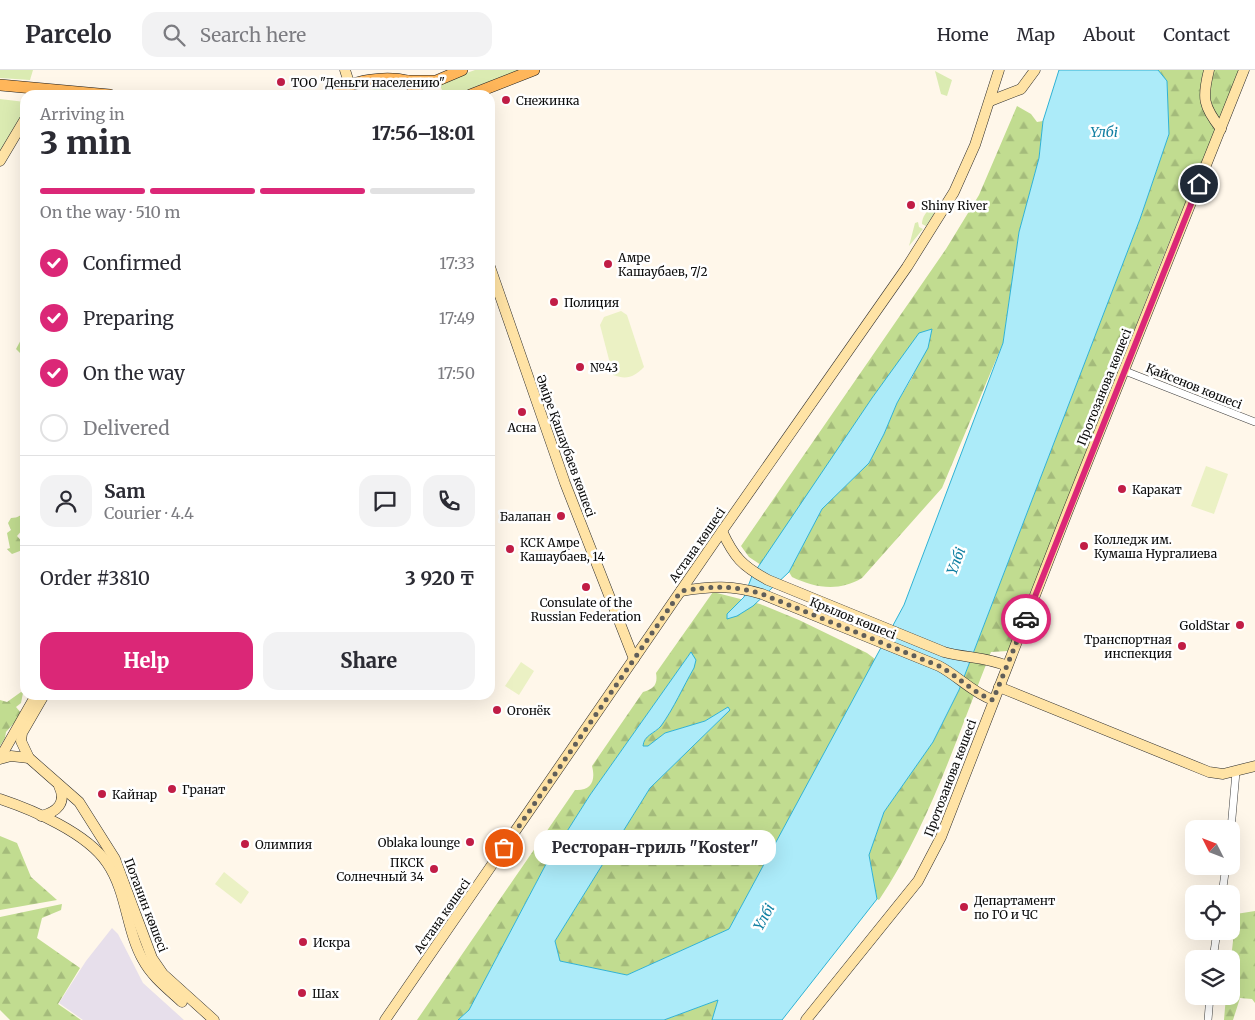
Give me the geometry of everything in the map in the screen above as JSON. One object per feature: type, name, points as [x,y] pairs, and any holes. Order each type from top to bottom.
[{"type":"main road","points":[[345,70],[350,86]]},
{"type":"main road","points":[[342,90],[378,78],[391,77],[408,81],[436,81],[462,70]]},
{"type":"main road","points":[[483,90],[534,70]]},
{"type":"main road","name":"Астана көшесі","points":[[385,1020],[722,531],[905,270],[947,204],[975,146],[999,70]]},
{"type":"main road","points":[[990,101],[1021,89],[1035,70]]},
{"type":"main road","points":[[1209,70],[1204,101],[1206,109],[1221,129]]},
{"type":"main road","name":"Протозанова көшесі","points":[[806,1020],[918,882],[941,837],[993,700],[1244,70]]},
{"type":"main road","points":[[408,81],[415,90]]},
{"type":"main road","points":[[0,85],[24,90]]},
{"type":"main road","points":[[0,92],[20,92]]},
{"type":"main road","points":[[0,161],[20,127]]},
{"type":"main road","name":"Әміре Қашаубаев көшесі","points":[[495,281],[565,483],[634,659]]},
{"type":"main road","name":"Крылов көшесі","points":[[722,531],[733,554],[753,572],[776,584],[944,652],[963,657],[990,660],[1007,666]]},
{"type":"main road","name":"Крылов көшесі","points":[[681,591],[713,586],[744,589],[762,594],[956,675],[976,692],[993,700]]},
{"type":"main road","points":[[999,687],[1209,772],[1223,774],[1255,766]]},
{"type":"main road","points":[[0,759],[33,700]]},
{"type":"main road","points":[[29,758],[21,741],[22,733],[41,700]]},
{"type":"main road","points":[[0,759],[11,756],[29,758]]},
{"type":"main road","name":"Потанин көшесі","points":[[29,758],[79,802],[114,866],[152,958],[163,974],[214,1020]]},
{"type":"main road","points":[[41,816],[55,811],[59,807],[63,793],[58,784]]},
{"type":"main road","name":"Потанин көшесі","points":[[0,798],[41,816],[86,841],[114,866],[142,958],[160,982],[204,1020]]},
{"type":"street","name":"Қайсенов көшесі","points":[[1125,371],[1255,422]]},
{"type":"street","points":[[1232,820],[1236,772]]},
{"type":"street","points":[[1208,1020],[1209,1005]]},
{"type":"shaded area","points":[[112,928],[118,934],[143,983],[184,1020],[83,1020],[59,1003],[86,961]]},
{"type":"green space","points":[[0,70],[33,70],[30,80],[0,78]]},
{"type":"green space","points":[[475,70],[520,70],[466,90],[442,90],[439,83]]},
{"type":"green space","points":[[1158,70],[1240,70],[1161,262],[1008,651],[991,652],[928,810],[897,871],[879,900],[877,899],[869,855],[884,812],[933,742],[959,690],[1140,219],[1169,134],[1167,82]]},
{"type":"green space","points":[[935,71],[952,80],[947,96],[941,94]]},
{"type":"green space","points":[[380,87],[386,90],[371,90]]},
{"type":"green space","points":[[0,99],[20,101],[20,118],[0,152]]},
{"type":"green space","points":[[1017,106],[1031,114],[1037,122],[1043,121],[1039,158],[1019,232],[1003,343],[942,488],[862,578],[845,585],[827,587],[801,581],[792,577],[789,572],[822,509],[869,463],[897,403],[913,376],[932,329],[919,334],[872,398],[761,565],[749,557],[741,546],[946,249],[979,195]]},
{"type":"green space","points":[[932,209],[936,211],[926,226],[922,224],[926,213]]},
{"type":"green space","points":[[918,222],[919,227],[923,229],[909,246],[915,223]]},
{"type":"green space","points":[[621,311],[627,315],[644,367],[637,373],[626,377],[613,375],[600,325],[604,317]]},
{"type":"green space","points":[[20,342],[20,353],[16,349]]},
{"type":"green space","points":[[1206,466],[1228,474],[1214,514],[1191,506]]},
{"type":"green space","points":[[20,516],[20,533],[17,536],[20,539],[20,551],[12,554],[7,549],[10,548],[7,533],[11,530],[8,523],[11,518]]},
{"type":"green space","points":[[713,592],[760,604],[799,620],[867,653],[875,659],[729,929],[627,975],[560,961],[555,941],[650,788],[730,710],[728,707],[705,721],[665,733],[648,746],[643,746],[645,739],[660,727],[671,710],[680,691],[691,652],[590,795],[545,866],[469,1010],[458,1020],[417,1020],[575,790],[585,789],[591,784],[593,780],[592,766],[643,692],[654,686],[656,673]]},
{"type":"green space","points":[[521,662],[534,671],[519,695],[505,686]]},
{"type":"green space","points":[[20,693],[21,703],[16,707],[22,714],[6,732],[0,746],[0,700],[7,702]]},
{"type":"green space","points":[[0,836],[17,843],[31,877],[57,900],[0,910]]},
{"type":"green space","points":[[224,872],[249,892],[241,904],[215,884]]},
{"type":"green space","points":[[62,904],[61,910],[42,918],[37,938],[80,968],[58,1004],[81,1020],[10,1020],[0,1010],[0,917]]},
{"type":"green space","points":[[1255,911],[1255,1003],[1252,999],[1240,998],[1240,950],[1232,950],[1233,940],[1240,940],[1240,913]]},
{"type":"green space","points":[[718,1000],[712,1020],[664,1020]]},
{"type":"green space","points":[[1225,1005],[1238,1005],[1233,1020],[1224,1020]]},
{"type":"water","name":"Үлбі","points":[[1059,70],[1158,70],[1167,81],[1169,134],[1140,219],[959,690],[933,742],[884,812],[869,855],[877,899],[782,1020],[712,1020],[718,1000],[664,1020],[458,1020],[469,1010],[545,866],[590,795],[691,652],[696,660],[694,668],[666,719],[658,729],[645,739],[643,746],[648,746],[665,733],[705,721],[728,707],[730,710],[650,788],[555,941],[560,961],[627,975],[729,929],[904,605],[1003,343],[1019,232],[1039,158],[1043,121]]},
{"type":"water","points":[[932,329],[928,348],[897,403],[869,463],[822,509],[789,572],[753,606],[737,616],[727,619],[727,614],[744,597],[752,576],[872,398],[919,333]]},
{"type":"way so far","points":[[504,848],[681,591],[713,586],[744,589],[762,594],[939,666],[956,675],[983,697],[993,700],[1026,619]]},
{"type":"place","name":"ТОО \"Деньги населению\"","points":[[281,82]]},
{"type":"place","name":"Снежинка","points":[[506,100]]},
{"type":"place","name":"Shiny River","points":[[911,205]]},
{"type":"place","name":"Амре Кашаубаев, 7/2","points":[[608,264]]},
{"type":"place","name":"Полиция","points":[[554,302]]},
{"type":"place","name":"№43","points":[[580,367]]},
{"type":"place","name":"Асна","points":[[522,412]]},
{"type":"place","name":"Каракат","points":[[1122,489]]},
{"type":"place","name":"Балапан","points":[[561,516]]},
{"type":"place","name":"Колледж им. Кумаша Нургалиева","points":[[1084,546]]},
{"type":"place","name":"КСК Амре Кашаубаев, 14","points":[[510,549]]},
{"type":"place","name":"Consulate of the Russian Federation","points":[[586,587]]},
{"type":"place","name":"GoldStar","points":[[1240,625]]},
{"type":"place","name":"Транспортная инспекция","points":[[1182,646]]},
{"type":"place","name":"Огонёк","points":[[497,710]]},
{"type":"place","name":"Гранат","points":[[172,789]]},
{"type":"place","name":"Кайнар","points":[[102,794]]},
{"type":"place","name":"Oblaka lounge","points":[[470,842]]},
{"type":"place","name":"Олимпия","points":[[245,844]]},
{"type":"place","name":"Ресторан-гриль \"Koster\"","points":[[504,848]]},
{"type":"place","name":"ПКСК Солнечный 34","points":[[434,869]]},
{"type":"place","name":"Департамент по ГО и ЧС","points":[[964,907]]},
{"type":"place","name":"Искра","points":[[303,942]]},
{"type":"place","name":"Шах","points":[[302,993]]},
{"type":"route","points":[[1026,619],[1199,184]]}]
